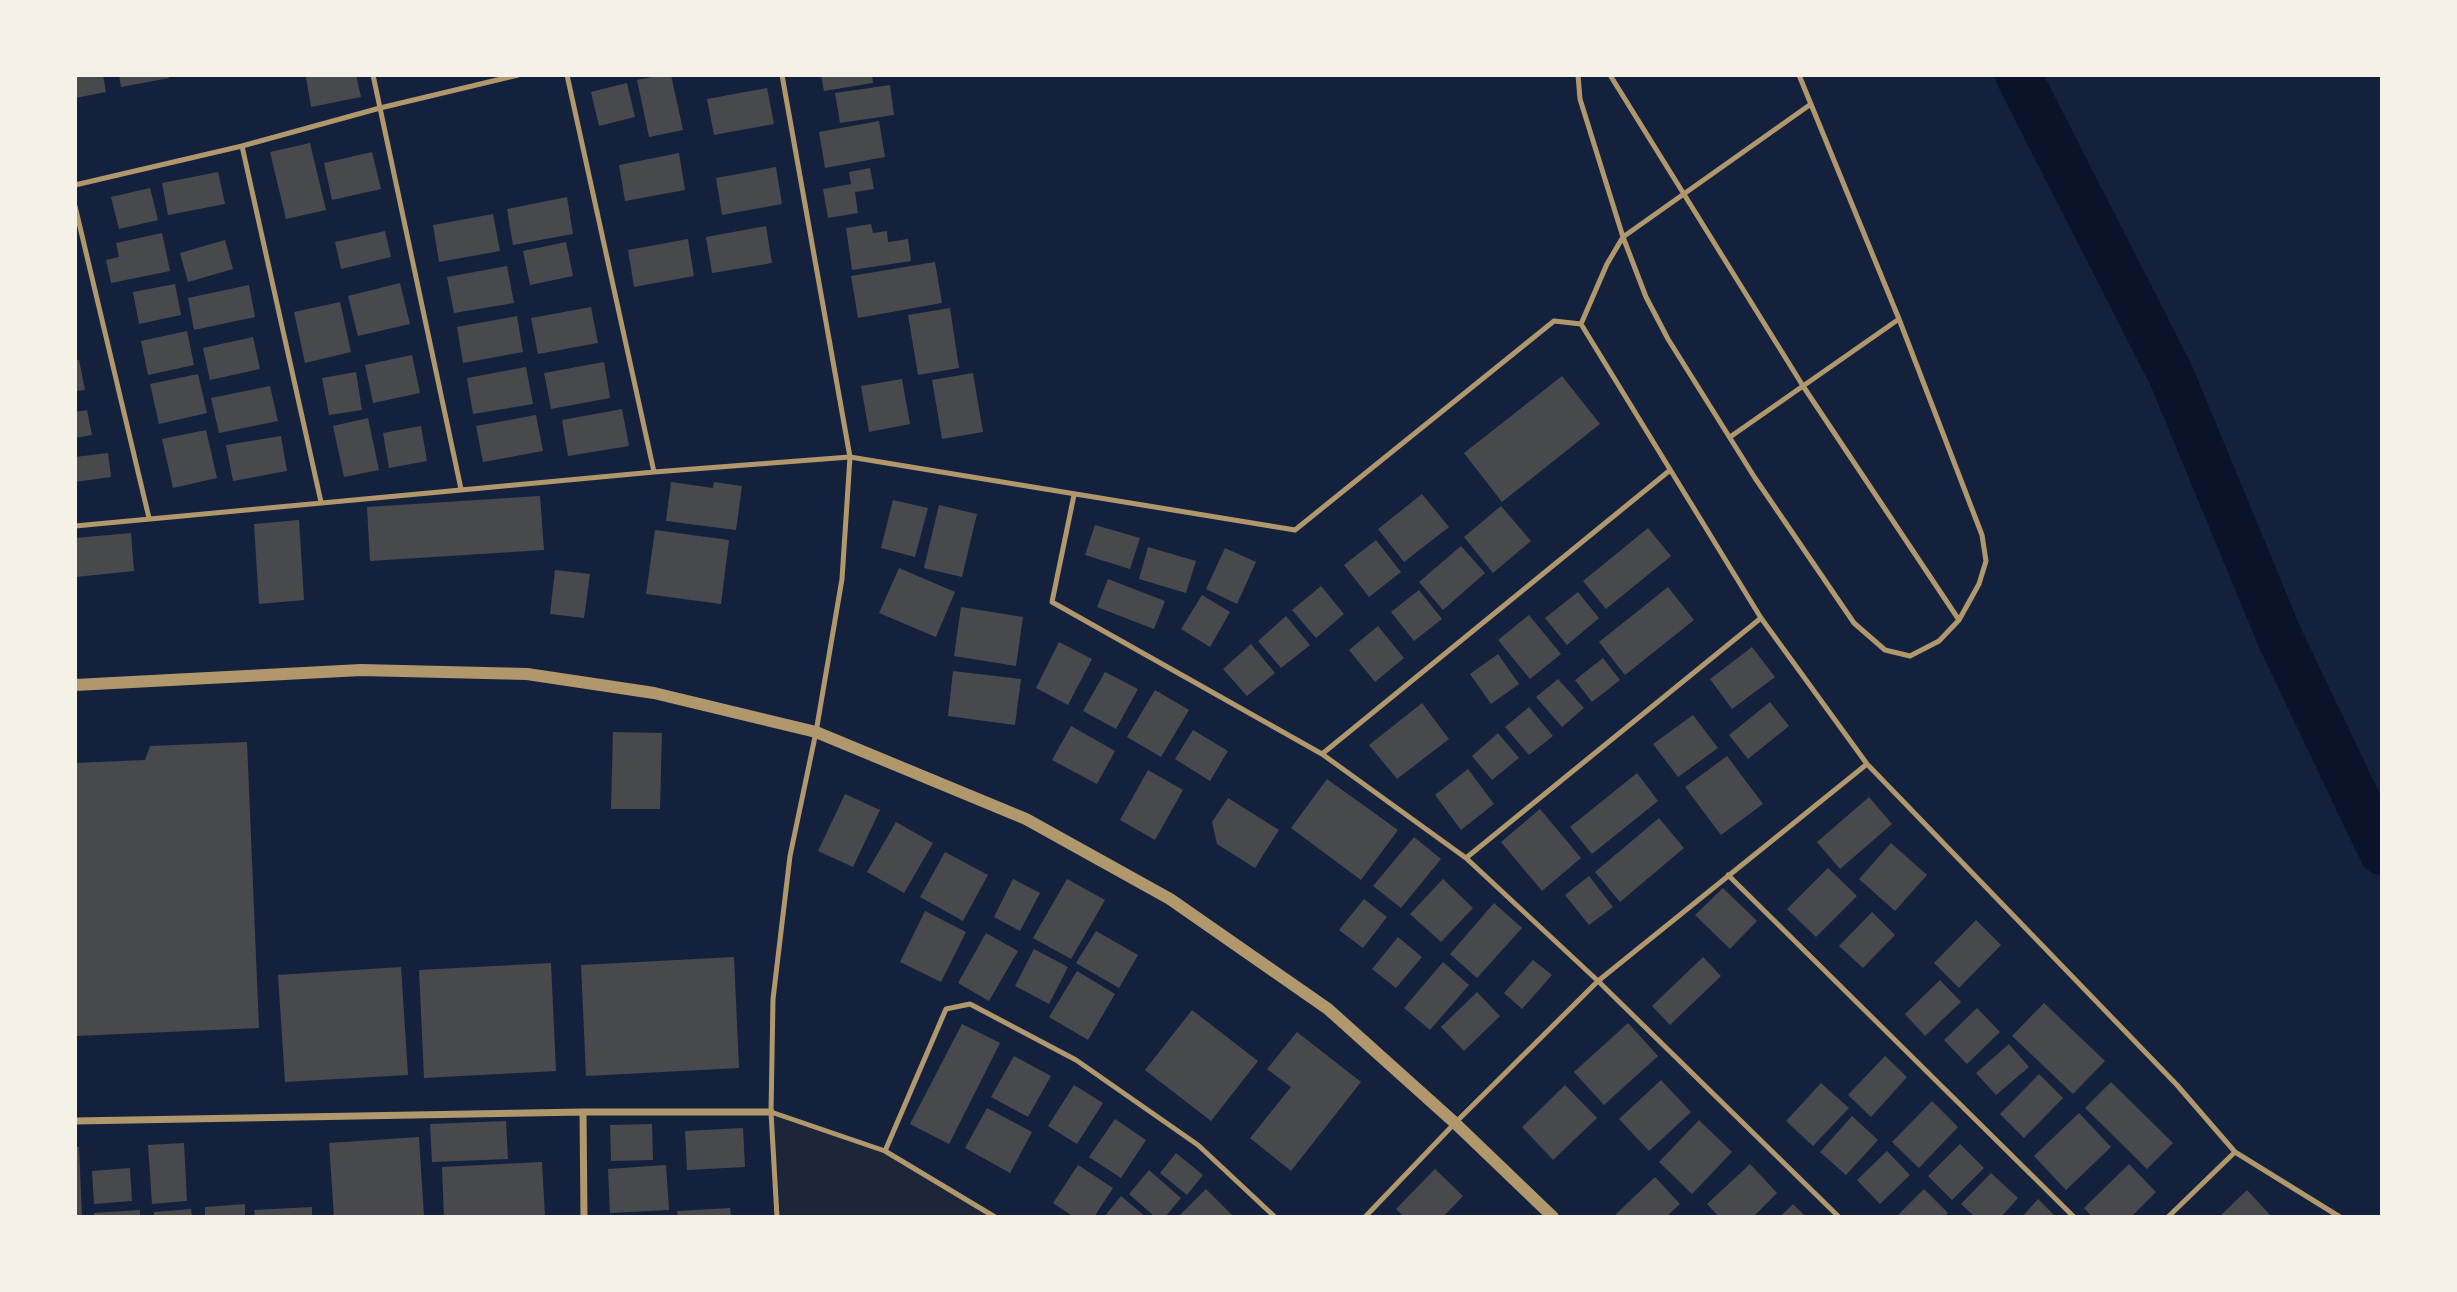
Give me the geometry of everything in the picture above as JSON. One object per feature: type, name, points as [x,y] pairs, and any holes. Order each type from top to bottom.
[{"type":"street","points":[[75,685],[361,670],[527,674],[654,693],[816,732],[1026,819],[1170,898],[1328,1009],[1455,1123],[1553,1217]]},
{"type":"street","points":[[75,1121],[583,1112],[771,1112]]},
{"type":"street","points":[[583,1112],[584,1217]]},
{"type":"lane","points":[[373,75],[461,489]]},
{"type":"lane","points":[[75,185],[242,146],[380,108],[518,75]]},
{"type":"lane","points":[[567,75],[654,472]]},
{"type":"lane","points":[[777,1217],[771,1112],[774,999],[788,869],[816,732],[842,579],[850,457],[782,75]]},
{"type":"lane","points":[[1577,75],[1580,99],[1623,237],[1646,297],[1668,339],[1854,623],[1885,650],[1910,656],[1939,641],[1959,620],[1979,584],[1986,561],[1982,535],[1899,319],[1799,75]]},
{"type":"lane","points":[[1610,75],[1804,386],[1959,620]]},
{"type":"lane","points":[[1581,324],[1607,264],[1623,237],[1811,104]]},
{"type":"lane","points":[[242,146],[321,502]]},
{"type":"lane","points":[[75,206],[149,518]]},
{"type":"lane","points":[[1730,437],[1899,319]]},
{"type":"lane","points":[[75,526],[461,489],[850,457],[1295,530],[1554,321],[1581,324]]},
{"type":"lane","points":[[1581,324],[1761,618],[1867,764],[2178,1085],[2235,1152],[2340,1217]]},
{"type":"lane","points":[[1322,754],[1669,471]]},
{"type":"lane","points":[[1074,495],[1052,602],[1322,754],[1466,858],[1598,981],[1839,1217]]},
{"type":"lane","points":[[1466,858],[1761,618]]},
{"type":"lane","points":[[1365,1217],[1598,981],[1867,764]]},
{"type":"lane","points":[[1728,875],[2074,1217]]},
{"type":"lane","points":[[885,1151],[946,1009],[970,1004],[1076,1060],[1198,1145],[1275,1217]]},
{"type":"lane","points":[[771,1112],[885,1151],[995,1217]]},
{"type":"lane","points":[[2168,1217],[2235,1152]]},
{"type":"shaded area","points":[[771,1112],[885,1151],[995,1217],[777,1217]]},
{"type":"building","points":[[75,75],[103,75],[106,92],[75,98]]},
{"type":"building","points":[[119,75],[168,75],[169,78],[121,87]]},
{"type":"building","points":[[356,75],[361,97],[311,107],[306,77]]},
{"type":"building","points":[[671,75],[683,130],[649,137],[637,80]]},
{"type":"building","points":[[821,75],[872,75],[873,83],[824,91]]},
{"type":"building","points":[[627,83],[635,117],[599,126],[591,92]]},
{"type":"building","points":[[890,85],[894,115],[840,123],[835,93]]},
{"type":"building","points":[[767,88],[774,124],[714,135],[707,99]]},
{"type":"building","points":[[879,121],[885,157],[825,168],[819,132]]},
{"type":"building","points":[[310,143],[326,210],[286,219],[270,152]]},
{"type":"building","points":[[372,152],[381,189],[332,200],[324,163]]},
{"type":"building","points":[[679,153],[685,190],[625,201],[619,165]]},
{"type":"building","points":[[776,167],[782,204],[722,215],[716,178]]},
{"type":"building","points":[[870,168],[874,189],[855,192],[858,213],[828,218],[823,189],[851,184],[849,172]]},
{"type":"building","points":[[218,172],[225,204],[168,215],[162,183]]},
{"type":"building","points":[[150,188],[158,220],[119,229],[111,197]]},
{"type":"building","points":[[567,197],[573,234],[513,245],[507,209]]},
{"type":"building","points":[[493,214],[500,251],[439,262],[433,225]]},
{"type":"building","points":[[871,224],[873,233],[887,231],[888,242],[908,239],[911,261],[852,270],[846,228]]},
{"type":"building","points":[[766,226],[772,263],[712,273],[706,237]]},
{"type":"building","points":[[385,231],[391,257],[341,269],[335,242]]},
{"type":"building","points":[[162,233],[170,271],[111,283],[106,260],[119,257],[116,243]]},
{"type":"building","points":[[688,239],[694,276],[634,287],[628,250]]},
{"type":"building","points":[[225,240],[233,269],[188,282],[180,253]]},
{"type":"building","points":[[566,242],[573,276],[530,285],[523,251]]},
{"type":"building","points":[[935,262],[942,303],[858,318],[851,276]]},
{"type":"building","points":[[507,266],[514,303],[454,313],[447,277]]},
{"type":"building","points":[[400,283],[410,324],[358,336],[348,296]]},
{"type":"building","points":[[175,284],[181,315],[139,324],[133,292]]},
{"type":"building","points":[[249,285],[255,317],[194,330],[188,298]]},
{"type":"building","points":[[340,302],[351,352],[305,363],[294,312]]},
{"type":"building","points":[[591,307],[598,343],[538,354],[531,318]]},
{"type":"building","points":[[950,308],[959,368],[918,375],[908,315]]},
{"type":"building","points":[[517,316],[523,352],[463,363],[457,327]]},
{"type":"building","points":[[187,331],[194,365],[148,375],[141,341]]},
{"type":"building","points":[[253,337],[260,369],[210,380],[203,348]]},
{"type":"building","points":[[412,355],[420,393],[373,403],[365,365]]},
{"type":"building","points":[[75,360],[79,360],[85,390],[75,391]]},
{"type":"building","points":[[604,362],[610,398],[551,409],[544,373]]},
{"type":"building","points":[[526,367],[533,404],[473,414],[467,378]]},
{"type":"building","points":[[356,372],[362,410],[329,415],[322,378]]},
{"type":"building","points":[[973,373],[983,432],[942,439],[932,380]]},
{"type":"building","points":[[198,374],[207,413],[159,424],[150,384]]},
{"type":"building","points":[[1562,376],[1600,424],[1502,502],[1464,453]]},
{"type":"building","points":[[902,379],[910,424],[869,432],[861,386]]},
{"type":"building","points":[[270,386],[278,421],[219,433],[211,398]]},
{"type":"building","points":[[622,409],[629,446],[568,456],[562,420]]},
{"type":"building","points":[[87,410],[92,435],[75,438],[75,412]]},
{"type":"building","points":[[536,415],[543,451],[483,462],[476,426]]},
{"type":"building","points":[[368,418],[379,470],[344,477],[333,426]]},
{"type":"building","points":[[421,426],[427,461],[389,468],[383,433]]},
{"type":"building","points":[[206,430],[217,478],[173,488],[162,439]]},
{"type":"building","points":[[281,436],[287,471],[233,481],[226,445]]},
{"type":"building","points":[[108,453],[111,477],[75,482],[75,457]]},
{"type":"building","points":[[671,482],[713,488],[714,482],[742,486],[736,530],[666,521]]},
{"type":"building","points":[[1422,494],[1449,527],[1404,562],[1378,529]]},
{"type":"building","points":[[540,496],[544,550],[370,561],[367,507]]},
{"type":"building","points":[[893,500],[928,508],[915,557],[881,548]]},
{"type":"building","points":[[939,505],[977,514],[962,577],[924,568]]},
{"type":"building","points":[[1501,506],[1531,541],[1493,573],[1464,537]]},
{"type":"building","points":[[299,520],[304,600],[259,604],[254,524]]},
{"type":"building","points":[[1095,525],[1140,538],[1130,569],[1085,555]]},
{"type":"building","points":[[1648,528],[1671,556],[1606,609],[1583,581]]},
{"type":"building","points":[[655,530],[729,540],[721,604],[646,594]]},
{"type":"building","points":[[131,533],[134,571],[75,577],[75,538]]},
{"type":"building","points":[[1376,540],[1401,572],[1369,597],[1344,565]]},
{"type":"building","points":[[1461,546],[1485,573],[1443,610],[1419,582]]},
{"type":"building","points":[[1148,547],[1196,561],[1186,593],[1139,579]]},
{"type":"building","points":[[1225,548],[1256,562],[1237,604],[1206,589]]},
{"type":"building","points":[[899,568],[955,592],[936,637],[879,613]]},
{"type":"building","points":[[555,570],[590,574],[584,618],[550,614]]},
{"type":"building","points":[[1108,579],[1165,601],[1154,629],[1097,607]]},
{"type":"building","points":[[1321,586],[1344,614],[1316,638],[1292,610]]},
{"type":"building","points":[[1668,587],[1694,620],[1625,675],[1599,642]]},
{"type":"building","points":[[1419,590],[1442,619],[1414,641],[1391,612]]},
{"type":"building","points":[[1578,592],[1599,618],[1567,645],[1545,618]]},
{"type":"building","points":[[1202,595],[1230,612],[1210,647],[1181,629]]},
{"type":"building","points":[[961,607],[1023,617],[1016,666],[954,656]]},
{"type":"building","points":[[1529,615],[1561,654],[1530,679],[1498,640]]},
{"type":"building","points":[[1286,616],[1310,645],[1281,668],[1258,641]]},
{"type":"building","points":[[1378,626],[1404,658],[1375,682],[1349,650]]},
{"type":"building","points":[[1059,642],[1092,659],[1068,705],[1036,688]]},
{"type":"building","points":[[1251,644],[1275,673],[1247,696],[1223,669]]},
{"type":"building","points":[[1752,647],[1775,677],[1732,709],[1710,679]]},
{"type":"building","points":[[1498,654],[1519,684],[1491,704],[1470,674]]},
{"type":"building","points":[[1603,658],[1620,680],[1592,702],[1575,680]]},
{"type":"building","points":[[953,671],[1021,679],[1015,725],[948,716]]},
{"type":"building","points":[[1105,672],[1138,689],[1116,729],[1083,711]]},
{"type":"building","points":[[1558,679],[1584,708],[1562,727],[1536,697]]},
{"type":"building","points":[[1155,690],[1189,710],[1161,757],[1127,737]]},
{"type":"building","points":[[1770,702],[1789,726],[1748,759],[1729,735]]},
{"type":"building","points":[[1422,703],[1449,739],[1397,779],[1369,745]]},
{"type":"building","points":[[1529,707],[1553,736],[1529,755],[1505,727]]},
{"type":"building","points":[[1693,715],[1718,748],[1678,777],[1653,744]]},
{"type":"building","points":[[1071,726],[1115,751],[1097,784],[1052,760]]},
{"type":"building","points":[[1193,730],[1228,751],[1210,781],[1175,759]]},
{"type":"building","points":[[613,732],[662,733],[660,809],[611,809]]},
{"type":"building","points":[[1498,733],[1519,758],[1492,780],[1472,756]]},
{"type":"building","points":[[247,742],[259,1028],[75,1036],[75,763],[145,760],[150,746]]},
{"type":"building","points":[[1727,756],[1763,804],[1721,835],[1685,787]]},
{"type":"building","points":[[1468,769],[1494,804],[1461,830],[1435,795]]},
{"type":"building","points":[[1148,770],[1183,790],[1155,840],[1120,820]]},
{"type":"building","points":[[1637,773],[1658,801],[1592,854],[1570,827]]},
{"type":"building","points":[[1327,779],[1398,830],[1361,880],[1291,828]]},
{"type":"building","points":[[845,794],[880,810],[853,867],[818,851]]},
{"type":"building","points":[[1869,797],[1892,824],[1840,869],[1817,842]]},
{"type":"building","points":[[1228,798],[1279,830],[1255,868],[1217,844],[1212,822]]},
{"type":"building","points":[[1540,809],[1581,858],[1542,891],[1501,842]]},
{"type":"building","points":[[1659,818],[1684,848],[1620,902],[1595,872]]},
{"type":"building","points":[[896,822],[933,843],[904,893],[867,872]]},
{"type":"building","points":[[1414,837],[1441,859],[1401,908],[1373,886]]},
{"type":"building","points":[[1891,843],[1927,875],[1895,911],[1859,879]]},
{"type":"building","points":[[945,852],[988,875],[963,921],[920,897]]},
{"type":"building","points":[[1828,868],[1857,896],[1816,937],[1787,909]]},
{"type":"building","points":[[1589,876],[1613,907],[1589,925],[1565,895]]},
{"type":"building","points":[[1013,879],[1040,893],[1020,931],[994,917]]},
{"type":"building","points":[[1067,879],[1105,900],[1071,959],[1033,938]]},
{"type":"building","points":[[1443,879],[1473,908],[1441,942],[1410,914]]},
{"type":"building","points":[[1723,888],[1757,921],[1730,949],[1695,915]]},
{"type":"building","points":[[1364,899],[1387,917],[1363,948],[1339,930]]},
{"type":"building","points":[[1494,903],[1522,928],[1477,978],[1450,954]]},
{"type":"building","points":[[925,911],[966,932],[941,982],[900,962]]},
{"type":"building","points":[[1872,912],[1895,935],[1863,968],[1839,946]]},
{"type":"building","points":[[1976,920],[2001,945],[1959,988],[1934,963]]},
{"type":"building","points":[[1096,931],[1138,955],[1119,988],[1076,963]]},
{"type":"building","points":[[986,933],[1018,951],[989,1001],[958,983]]},
{"type":"building","points":[[1398,937],[1422,957],[1396,988],[1372,969]]},
{"type":"building","points":[[1034,949],[1068,967],[1049,1004],[1015,986]]},
{"type":"building","points":[[734,957],[739,1068],[586,1076],[581,965]]},
{"type":"building","points":[[1703,957],[1721,976],[1670,1025],[1652,1006]]},
{"type":"building","points":[[1533,960],[1552,975],[1522,1009],[1504,993]]},
{"type":"building","points":[[1443,962],[1469,985],[1430,1030],[1404,1008]]},
{"type":"building","points":[[551,963],[556,1071],[424,1078],[419,970]]},
{"type":"building","points":[[401,967],[408,1075],[285,1082],[278,975]]},
{"type":"building","points":[[1077,971],[1115,994],[1088,1040],[1049,1017]]},
{"type":"building","points":[[1940,980],[1961,1002],[1925,1036],[1905,1014]]},
{"type":"building","points":[[1477,992],[1500,1016],[1464,1051],[1441,1027]]},
{"type":"building","points":[[2044,1003],[2105,1061],[2073,1094],[2012,1036]]},
{"type":"building","points":[[1977,1008],[2000,1032],[1967,1064],[1944,1040]]},
{"type":"building","points":[[1192,1010],[1258,1061],[1211,1121],[1145,1070]]},
{"type":"building","points":[[1628,1023],[1658,1056],[1604,1105],[1574,1072]]},
{"type":"building","points":[[962,1024],[1000,1043],[949,1144],[910,1124]]},
{"type":"building","points":[[1297,1032],[1361,1082],[1291,1171],[1250,1138],[1291,1087],[1267,1069]]},
{"type":"building","points":[[2009,1044],[2029,1067],[1996,1095],[1976,1073]]},
{"type":"building","points":[[1014,1056],[1051,1076],[1028,1117],[991,1097]]},
{"type":"building","points":[[1885,1056],[1907,1077],[1871,1117],[1848,1095]]},
{"type":"building","points":[[2039,1074],[2063,1098],[2024,1138],[2000,1114]]},
{"type":"building","points":[[1661,1080],[1691,1112],[1649,1151],[1619,1119]]},
{"type":"building","points":[[2111,1082],[2173,1143],[2147,1169],[2085,1108]]},
{"type":"building","points":[[1821,1083],[1849,1108],[1813,1146],[1786,1121]]},
{"type":"building","points":[[1074,1085],[1103,1103],[1077,1144],[1048,1126]]},
{"type":"building","points":[[1565,1085],[1597,1118],[1553,1160],[1522,1127]]},
{"type":"building","points":[[1932,1101],[1958,1127],[1919,1168],[1892,1142]]},
{"type":"building","points":[[987,1108],[1032,1132],[1010,1173],[965,1148]]},
{"type":"building","points":[[2079,1113],[2111,1147],[2066,1190],[2034,1156]]},
{"type":"building","points":[[1852,1116],[1878,1140],[1846,1175],[1820,1152]]},
{"type":"building","points":[[1115,1119],[1146,1140],[1121,1178],[1089,1157]]},
{"type":"building","points":[[1699,1120],[1732,1152],[1692,1194],[1659,1162]]},
{"type":"building","points":[[506,1121],[508,1159],[432,1162],[430,1124]]},
{"type":"building","points":[[652,1124],[653,1160],[611,1161],[610,1125]]},
{"type":"building","points":[[743,1128],[745,1167],[687,1170],[685,1131]]},
{"type":"building","points":[[419,1137],[424,1217],[334,1217],[329,1143]]},
{"type":"building","points":[[184,1143],[187,1201],[152,1204],[148,1145]]},
{"type":"building","points":[[1960,1144],[1984,1168],[1952,1200],[1928,1176]]},
{"type":"building","points":[[75,1147],[79,1147],[82,1217],[75,1217]]},
{"type":"building","points":[[1887,1151],[1910,1175],[1880,1204],[1857,1180]]},
{"type":"building","points":[[1176,1153],[1203,1175],[1187,1195],[1160,1173]]},
{"type":"building","points":[[542,1162],[545,1216],[444,1217],[442,1167]]},
{"type":"building","points":[[1750,1164],[1777,1193],[1753,1217],[1719,1217],[1707,1204]]},
{"type":"building","points":[[2129,1164],[2156,1192],[2131,1217],[2092,1217],[2084,1208]]},
{"type":"building","points":[[666,1165],[669,1210],[610,1213],[608,1169]]},
{"type":"building","points":[[1078,1165],[1113,1188],[1094,1217],[1074,1217],[1053,1203]]},
{"type":"building","points":[[130,1168],[132,1201],[94,1204],[92,1171]]},
{"type":"building","points":[[1435,1169],[1463,1196],[1443,1217],[1404,1217],[1396,1209]]},
{"type":"building","points":[[1149,1170],[1181,1198],[1165,1217],[1155,1217],[1129,1194]]},
{"type":"building","points":[[1991,1173],[2018,1198],[2001,1217],[1975,1217],[1961,1204]]},
{"type":"building","points":[[1655,1177],[1680,1204],[1666,1217],[1613,1217]]},
{"type":"building","points":[[1206,1189],[1234,1217],[1178,1217]]},
{"type":"building","points":[[1924,1189],[1948,1213],[1944,1217],[1896,1217]]},
{"type":"building","points":[[2247,1190],[2272,1217],[2219,1217]]},
{"type":"building","points":[[1121,1196],[1146,1217],[1104,1217]]},
{"type":"building","points":[[2038,1199],[2056,1217],[2022,1217]]},
{"type":"building","points":[[245,1204],[245,1217],[205,1217],[205,1207]]},
{"type":"building","points":[[1793,1204],[1806,1217],[1780,1217]]},
{"type":"building","points":[[312,1207],[312,1217],[255,1217],[254,1210]]},
{"type":"building","points":[[730,1208],[731,1217],[678,1217],[677,1211]]},
{"type":"building","points":[[191,1209],[192,1217],[154,1217],[154,1212]]},
{"type":"building","points":[[140,1210],[140,1217],[94,1217],[94,1213]]},
{"type":"waterway","points":[[2018,75],[2171,375],[2280,638],[2382,852]]}]
